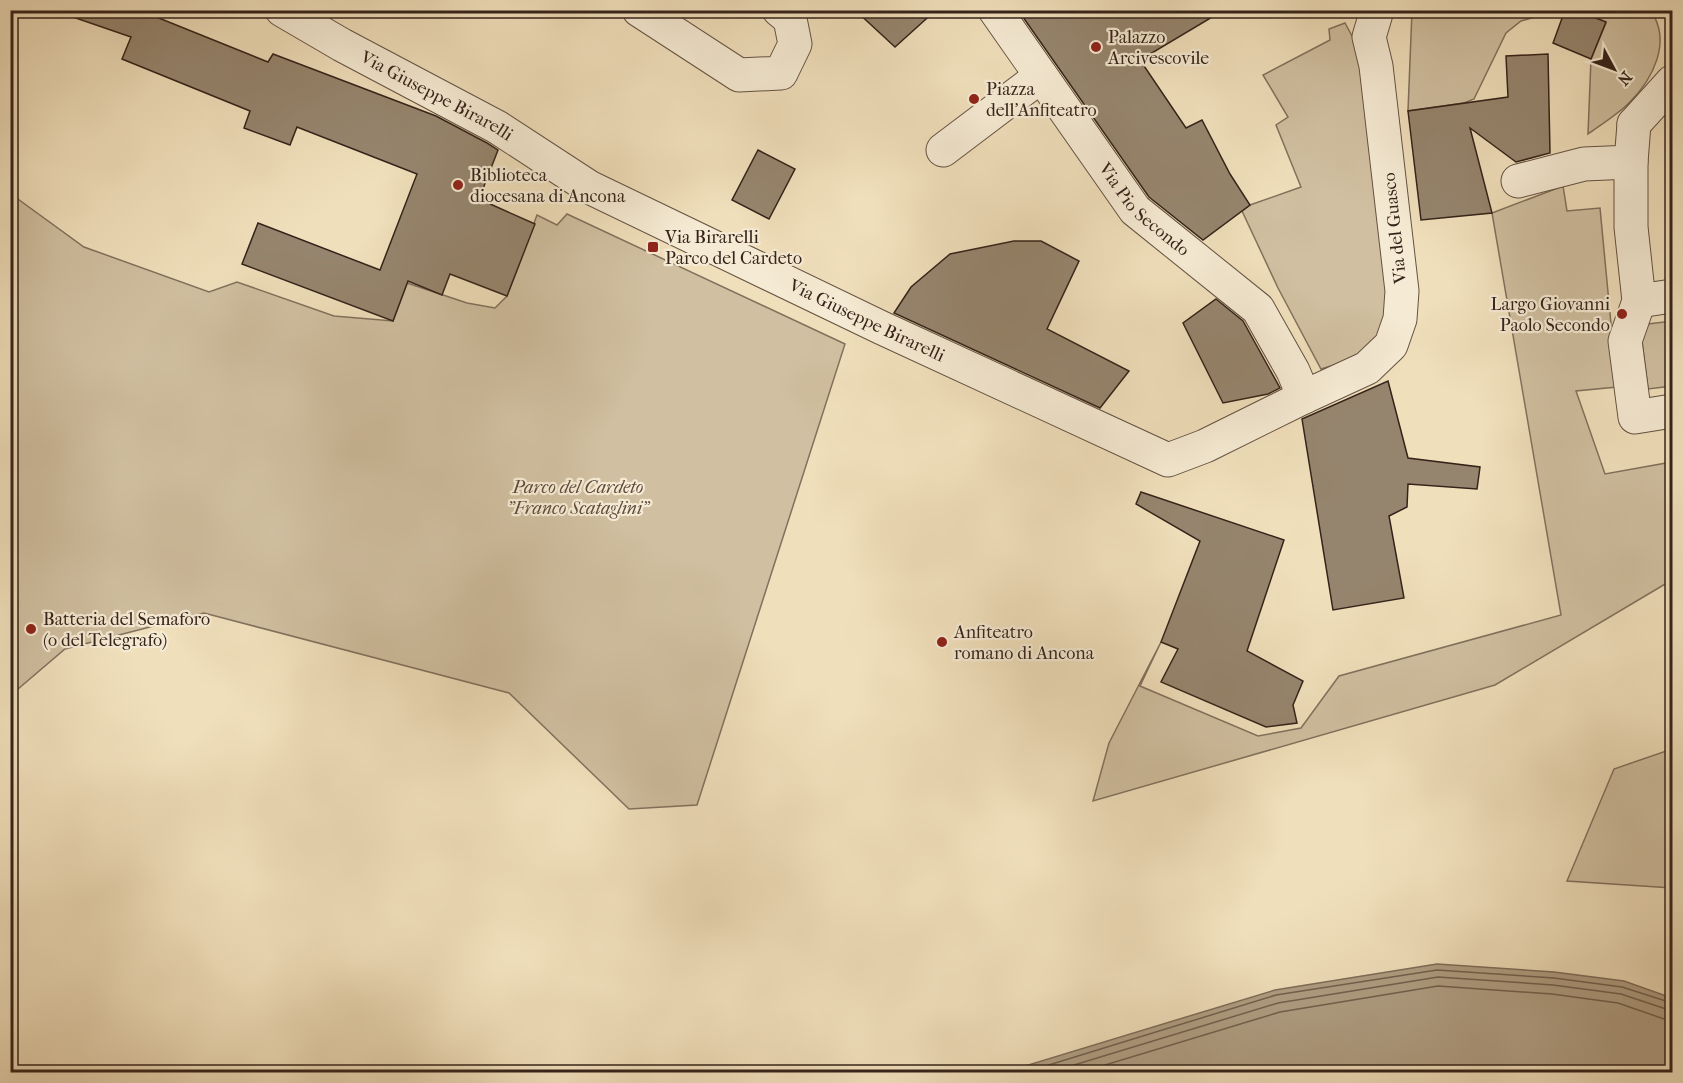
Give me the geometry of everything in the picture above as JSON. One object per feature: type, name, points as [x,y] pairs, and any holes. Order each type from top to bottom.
[{"type":"street","name":"Via Giuseppe Birarelli","points":[[282,10],[342,45],[497,127],[589,187],[1168,460],[1205,446],[1304,397]]},
{"type":"street","points":[[639,10],[739,75],[781,73],[795,44],[790,19],[780,10]]},
{"type":"street","name":"Via Pio Secondo","points":[[995,10],[1135,210],[1258,309],[1293,371],[1304,397]]},
{"type":"street","name":"Via del Guasco","points":[[1304,397],[1367,368],[1391,345],[1400,319],[1402,291],[1376,66],[1369,37],[1377,10]]},
{"type":"street","points":[[943,150],[1041,76]]},
{"type":"street","points":[[1672,82],[1634,124],[1631,162],[1631,226],[1638,301],[1625,341],[1635,417],[1672,411]]},
{"type":"street","points":[[1634,124],[1672,119]]},
{"type":"street","points":[[1518,181],[1584,164],[1631,162]]},
{"type":"street","points":[[1638,301],[1672,296]]},
{"type":"green space","points":[[1412,11],[1555,11],[1521,21],[1506,33],[1474,99],[1464,103],[1408,111]]},
{"type":"green space","points":[[1576,11],[1651,11],[1660,35],[1657,60],[1646,83],[1625,107],[1588,134],[1591,59],[1606,23]]},
{"type":"green space","points":[[1345,23],[1365,60],[1395,305],[1370,354],[1321,369],[1278,288],[1242,211],[1250,205],[1301,187],[1276,125],[1288,117],[1263,75],[1330,40],[1329,29]]},
{"type":"green space","points":[[1563,186],[1567,211],[1600,208],[1617,387],[1576,391],[1605,474],[1672,462],[1672,580],[1495,685],[1093,801],[1109,743],[1161,642],[1140,686],[1258,736],[1301,728],[1339,676],[1561,615],[1492,213]]},
{"type":"green space","name":"Parco del Cardeto \"Franco Scataglini\"","points":[[11,194],[84,247],[209,292],[237,282],[334,316],[393,321],[407,283],[467,303],[495,308],[507,296],[537,215],[557,225],[567,214],[845,344],[697,805],[629,809],[509,693],[204,613],[65,649],[11,695]]},
{"type":"green space","points":[[1672,321],[1672,386],[1648,389],[1640,325]]},
{"type":"green space","points":[[1672,749],[1672,888],[1567,881],[1614,769]]},
{"type":"water","points":[[1437,964],[1554,972],[1624,981],[1672,998],[1672,1072],[1005,1072],[1275,990]]},
{"type":"building","name":"Biblioteca diocesana di Ancona","points":[[68,10],[139,10],[268,62],[273,54],[436,116],[498,150],[479,199],[535,224],[507,296],[450,274],[442,295],[408,281],[393,321],[242,264],[258,223],[380,270],[417,174],[297,127],[290,145],[244,128],[250,111],[122,59],[131,37],[67,15]]},
{"type":"building","points":[[855,10],[936,10],[895,47]]},
{"type":"building","points":[[1018,10],[1224,10],[1140,60],[1186,128],[1202,120],[1230,174],[1250,205],[1203,240],[1149,197]]},
{"type":"building","points":[[1565,10],[1576,10],[1606,22],[1591,59],[1553,43]]},
{"type":"building","points":[[1548,54],[1550,153],[1516,162],[1470,128],[1492,213],[1421,220],[1408,111],[1508,97],[1506,56]]},
{"type":"building","points":[[758,150],[795,169],[769,219],[732,200]]},
{"type":"building","points":[[1014,241],[1041,241],[1079,261],[1047,329],[1129,371],[1100,408],[894,313],[911,287],[950,254]]},
{"type":"building","points":[[1216,299],[1243,321],[1280,388],[1268,394],[1223,403],[1183,323]]},
{"type":"building","points":[[1388,381],[1408,458],[1480,467],[1477,489],[1408,484],[1407,507],[1389,516],[1404,598],[1333,610],[1302,419]]},
{"type":"building","points":[[1141,492],[1284,540],[1247,651],[1303,681],[1293,705],[1297,723],[1266,727],[1161,682],[1178,649],[1161,642],[1200,541],[1136,504]]},
{"type":"place","name":"Palazzo Arcivescovile","points":[[1096,47]]},
{"type":"place","name":"Piazza dell'Anfiteatro","points":[[974,99]]},
{"type":"place","name":"Biblioteca diocesana di Ancona","points":[[458,185]]},
{"type":"place","name":"Via Birarelli Parco del Cardeto","points":[[653,247]]},
{"type":"place","name":"Largo Giovanni Paolo Secondo","points":[[1622,314]]},
{"type":"place","name":"Batteria del Semaforo (o del Telegrafo)","points":[[31,629]]},
{"type":"place","name":"Anfiteatro romano di Ancona","points":[[942,642]]}]
